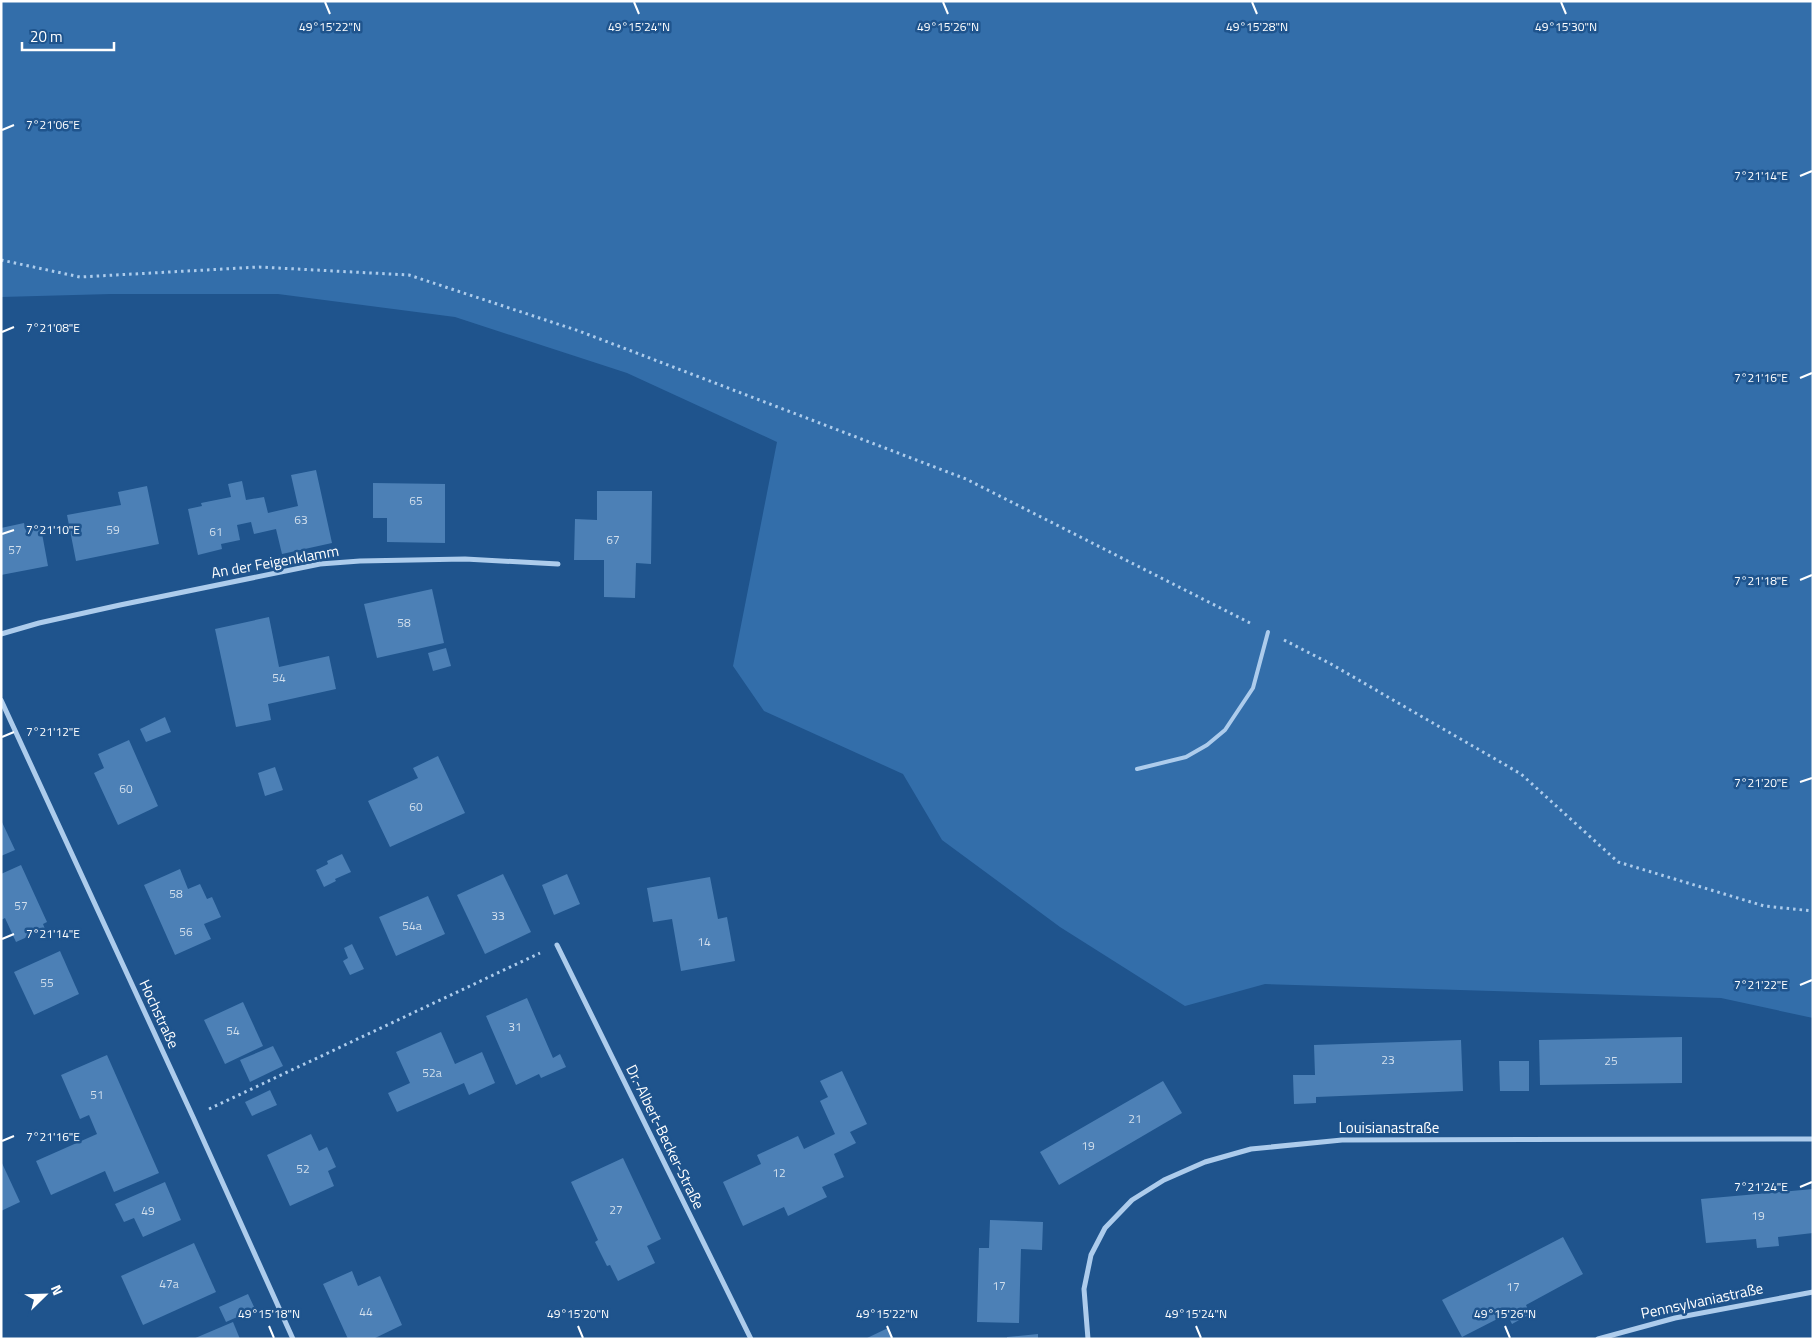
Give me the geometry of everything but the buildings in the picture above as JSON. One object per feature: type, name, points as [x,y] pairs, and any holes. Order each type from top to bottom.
[{"type":"street","name":"An der Feigenklamm","points":[[1,634],[120,604],[320,564],[360,561],[465,559],[558,564]]},
{"type":"street","name":"Hochstraße","points":[[1,700],[193,1117],[292,1339]]},
{"type":"street","name":"Dr.-Albert-Becker-Straße","points":[[556,945],[752,1339]]},
{"type":"street","name":"Louisianastraße","points":[[1088,1339],[1084,1289],[1091,1255],[1105,1228],[1132,1200],[1164,1180],[1205,1162],[1251,1149],[1342,1140],[1813,1139]]},
{"type":"street","name":"Pennsylvaniastraße","points":[[1598,1339],[1675,1318],[1813,1292]]},
{"type":"lane","points":[[1137,769],[1186,757],[1207,745],[1225,730],[1252,688],[1268,632]]},
{"type":"path","points":[[1,260],[80,277],[259,267],[409,275],[579,330],[966,479],[1331,664],[1522,774],[1618,862],[1764,906],[1813,911]]},
{"type":"path","points":[[193,1117],[556,945]]},
{"type":"shaded area","points":[[1,1],[1813,1],[1813,1018],[1721,998],[1265,984],[1185,1006],[1060,927],[942,840],[903,774],[764,711],[733,666],[777,442],[627,373],[455,317],[278,294],[111,294],[1,297]]}]
